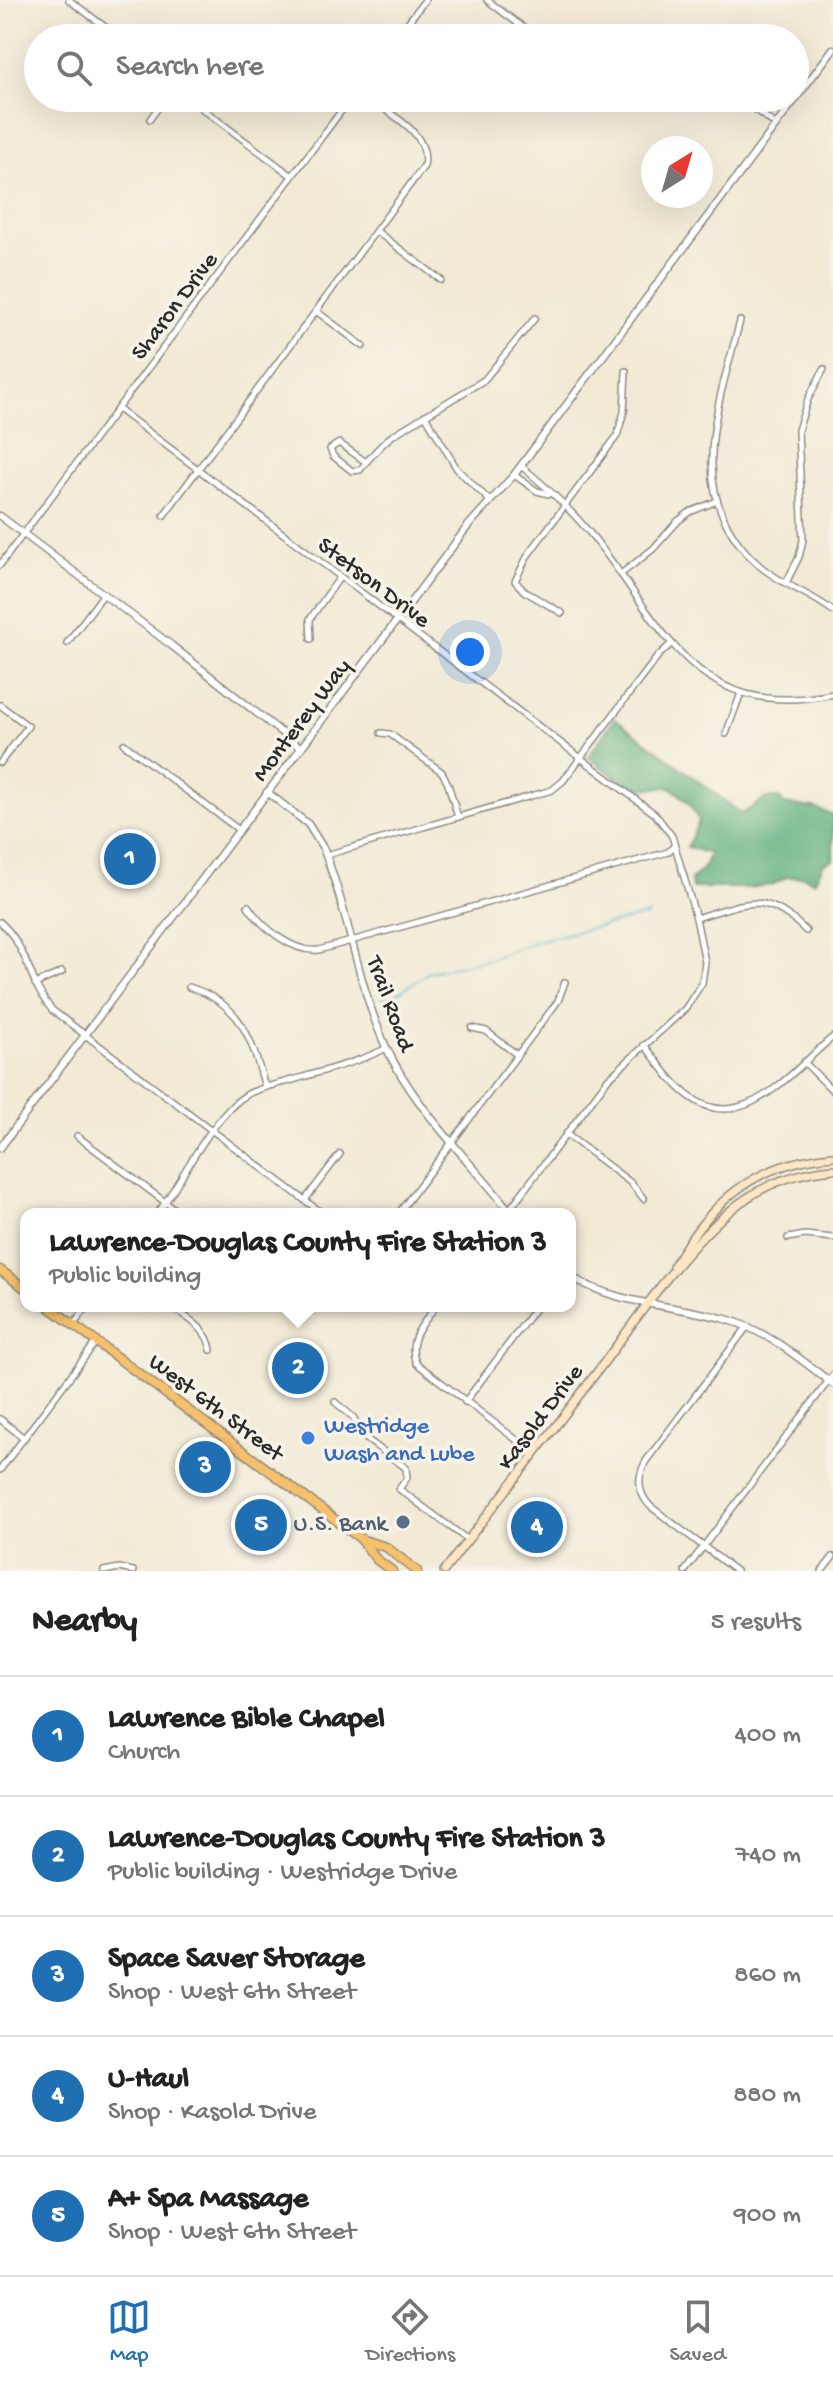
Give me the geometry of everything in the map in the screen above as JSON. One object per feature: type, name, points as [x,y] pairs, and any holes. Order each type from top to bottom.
[{"type":"main road","name":"Kasold Drive","points":[[444,1571],[649,1304],[711,1211],[756,1177],[784,1165],[833,1156]]},
{"type":"main road","name":"Kasold Drive","points":[[664,1283],[713,1228],[748,1197],[785,1179],[833,1169]]},
{"type":"main road","points":[[0,1270],[20,1285]]},
{"type":"main road","name":"West 6th Street","points":[[56,1312],[361,1539],[376,1559],[392,1571]]},
{"type":"main road","name":"West 6th Street","points":[[361,1539],[386,1547],[417,1571]]},
{"type":"street","points":[[69,0],[101,24]]},
{"type":"street","points":[[407,24],[425,0]]},
{"type":"street","points":[[487,0],[519,24]]},
{"type":"street","name":"Monterey Way","points":[[809,81],[833,49]]},
{"type":"street","points":[[150,119],[155,112]]},
{"type":"street","points":[[207,112],[292,176]]},
{"type":"street","name":"Sharon Drive","points":[[0,565],[340,112]]},
{"type":"street","points":[[164,515],[419,174],[426,155],[423,145],[414,132],[387,112]]},
{"type":"street","points":[[758,112],[776,125]]},
{"type":"street","name":"Monterey Way","points":[[0,1148],[468,526],[521,466],[786,112]]},
{"type":"street","points":[[376,231],[441,280]]},
{"type":"street","points":[[316,311],[363,346]]},
{"type":"street","points":[[366,462],[339,443],[330,449],[333,456],[352,471],[360,470],[393,435],[484,380],[535,318]]},
{"type":"street","points":[[740,321],[711,442],[711,472],[717,501],[734,537],[760,566],[833,611]]},
{"type":"street","points":[[786,583],[799,557],[803,540],[798,430],[808,399],[824,369]]},
{"type":"street","points":[[562,613],[524,591],[515,581],[528,555],[617,436],[624,412],[626,371]]},
{"type":"street","name":"Stetson Drive","points":[[118,409],[655,814],[668,830],[696,918],[705,962],[702,983],[685,1009],[608,1079],[513,1208]]},
{"type":"street","points":[[425,415],[457,469],[490,501]]},
{"type":"street","points":[[521,466],[544,484],[550,494],[593,536],[670,645],[708,677],[741,693],[767,699],[803,700],[833,694]]},
{"type":"street","points":[[514,475],[537,491],[550,494]]},
{"type":"street","points":[[621,574],[653,549],[678,521],[690,512],[717,501]]},
{"type":"street","points":[[0,516],[301,748]]},
{"type":"street","points":[[311,639],[310,619],[340,577]]},
{"type":"street","points":[[67,643],[103,595]]},
{"type":"street","points":[[326,855],[552,790],[563,781],[658,656],[670,645]]},
{"type":"street","points":[[726,734],[741,693]]},
{"type":"street","points":[[0,705],[28,726],[0,763]]},
{"type":"street","points":[[381,733],[390,734],[442,772],[458,817]]},
{"type":"street","points":[[124,744],[239,830]]},
{"type":"street","name":"Trail Road","points":[[267,792],[308,824],[326,855],[377,1027],[411,1090],[505,1208]]},
{"type":"street","points":[[248,906],[257,920],[298,949],[319,950],[668,852],[675,846]]},
{"type":"street","points":[[696,918],[761,902],[781,909],[806,931]]},
{"type":"street","points":[[0,922],[23,949],[35,984],[52,1010],[315,1208]]},
{"type":"street","points":[[35,984],[62,972]]},
{"type":"street","points":[[403,1208],[558,1001],[565,982]]},
{"type":"street","points":[[189,987],[213,999],[245,1027],[265,1087]]},
{"type":"street","points":[[472,1028],[486,1031],[516,1054]]},
{"type":"street","points":[[644,1045],[689,1096],[723,1110],[760,1099],[833,1037]]},
{"type":"street","points":[[162,1208],[196,1152],[238,1101],[265,1087],[360,1061],[387,1048]]},
{"type":"street","points":[[804,1062],[833,1091]]},
{"type":"street","points":[[566,1134],[631,1183],[644,1199]]},
{"type":"street","points":[[77,1136],[173,1208]]},
{"type":"street","points":[[305,1200],[340,1154]]},
{"type":"street","points":[[788,1238],[805,1235],[833,1238]]},
{"type":"street","points":[[576,1279],[601,1293],[719,1318],[747,1327],[779,1343],[832,1380],[685,1571]]},
{"type":"street","points":[[74,1325],[84,1312]]},
{"type":"street","points":[[178,1312],[204,1331],[210,1340],[211,1350]]},
{"type":"street","points":[[432,1312],[414,1339],[413,1354],[421,1368],[535,1454]]},
{"type":"street","points":[[465,1402],[532,1312]]},
{"type":"street","points":[[736,1571],[650,1506],[640,1491],[640,1476],[646,1461],[747,1327]]},
{"type":"street","points":[[0,1470],[97,1341]]},
{"type":"street","points":[[335,1402],[353,1417],[365,1438],[406,1468],[408,1475],[399,1489],[468,1540]]},
{"type":"street","points":[[0,1419],[24,1438]]},
{"type":"street","points":[[822,1571],[833,1557]]},
{"type":"street","points":[[104,1571],[115,1568],[133,1571]]},
{"type":"green space","points":[[615,718],[742,814],[766,798],[779,798],[784,804],[814,808],[833,815],[833,860],[824,863],[814,882],[806,877],[787,877],[772,885],[747,888],[692,888],[691,880],[703,868],[710,854],[687,847],[699,821],[689,803],[671,787],[632,789],[588,757]]},
{"type":"waterway","points":[[382,997],[391,998],[429,972],[489,959],[540,940],[649,915]]},
{"type":"place","name":"Lawrence Bible Chapel","points":[[130,859]]},
{"type":"place","name":"Lawrence-Douglas County Fire Station 3","points":[[298,1368]]},
{"type":"place","name":"Westridge Wash and Lube","points":[[308,1438]]},
{"type":"place","name":"Space Saver Storage","points":[[205,1467]]},
{"type":"place","name":"U.S. Bank","points":[[403,1522]]},
{"type":"place","name":"A+ Spa Massage","points":[[261,1525]]},
{"type":"place","name":"U-Haul","points":[[537,1527]]}]
